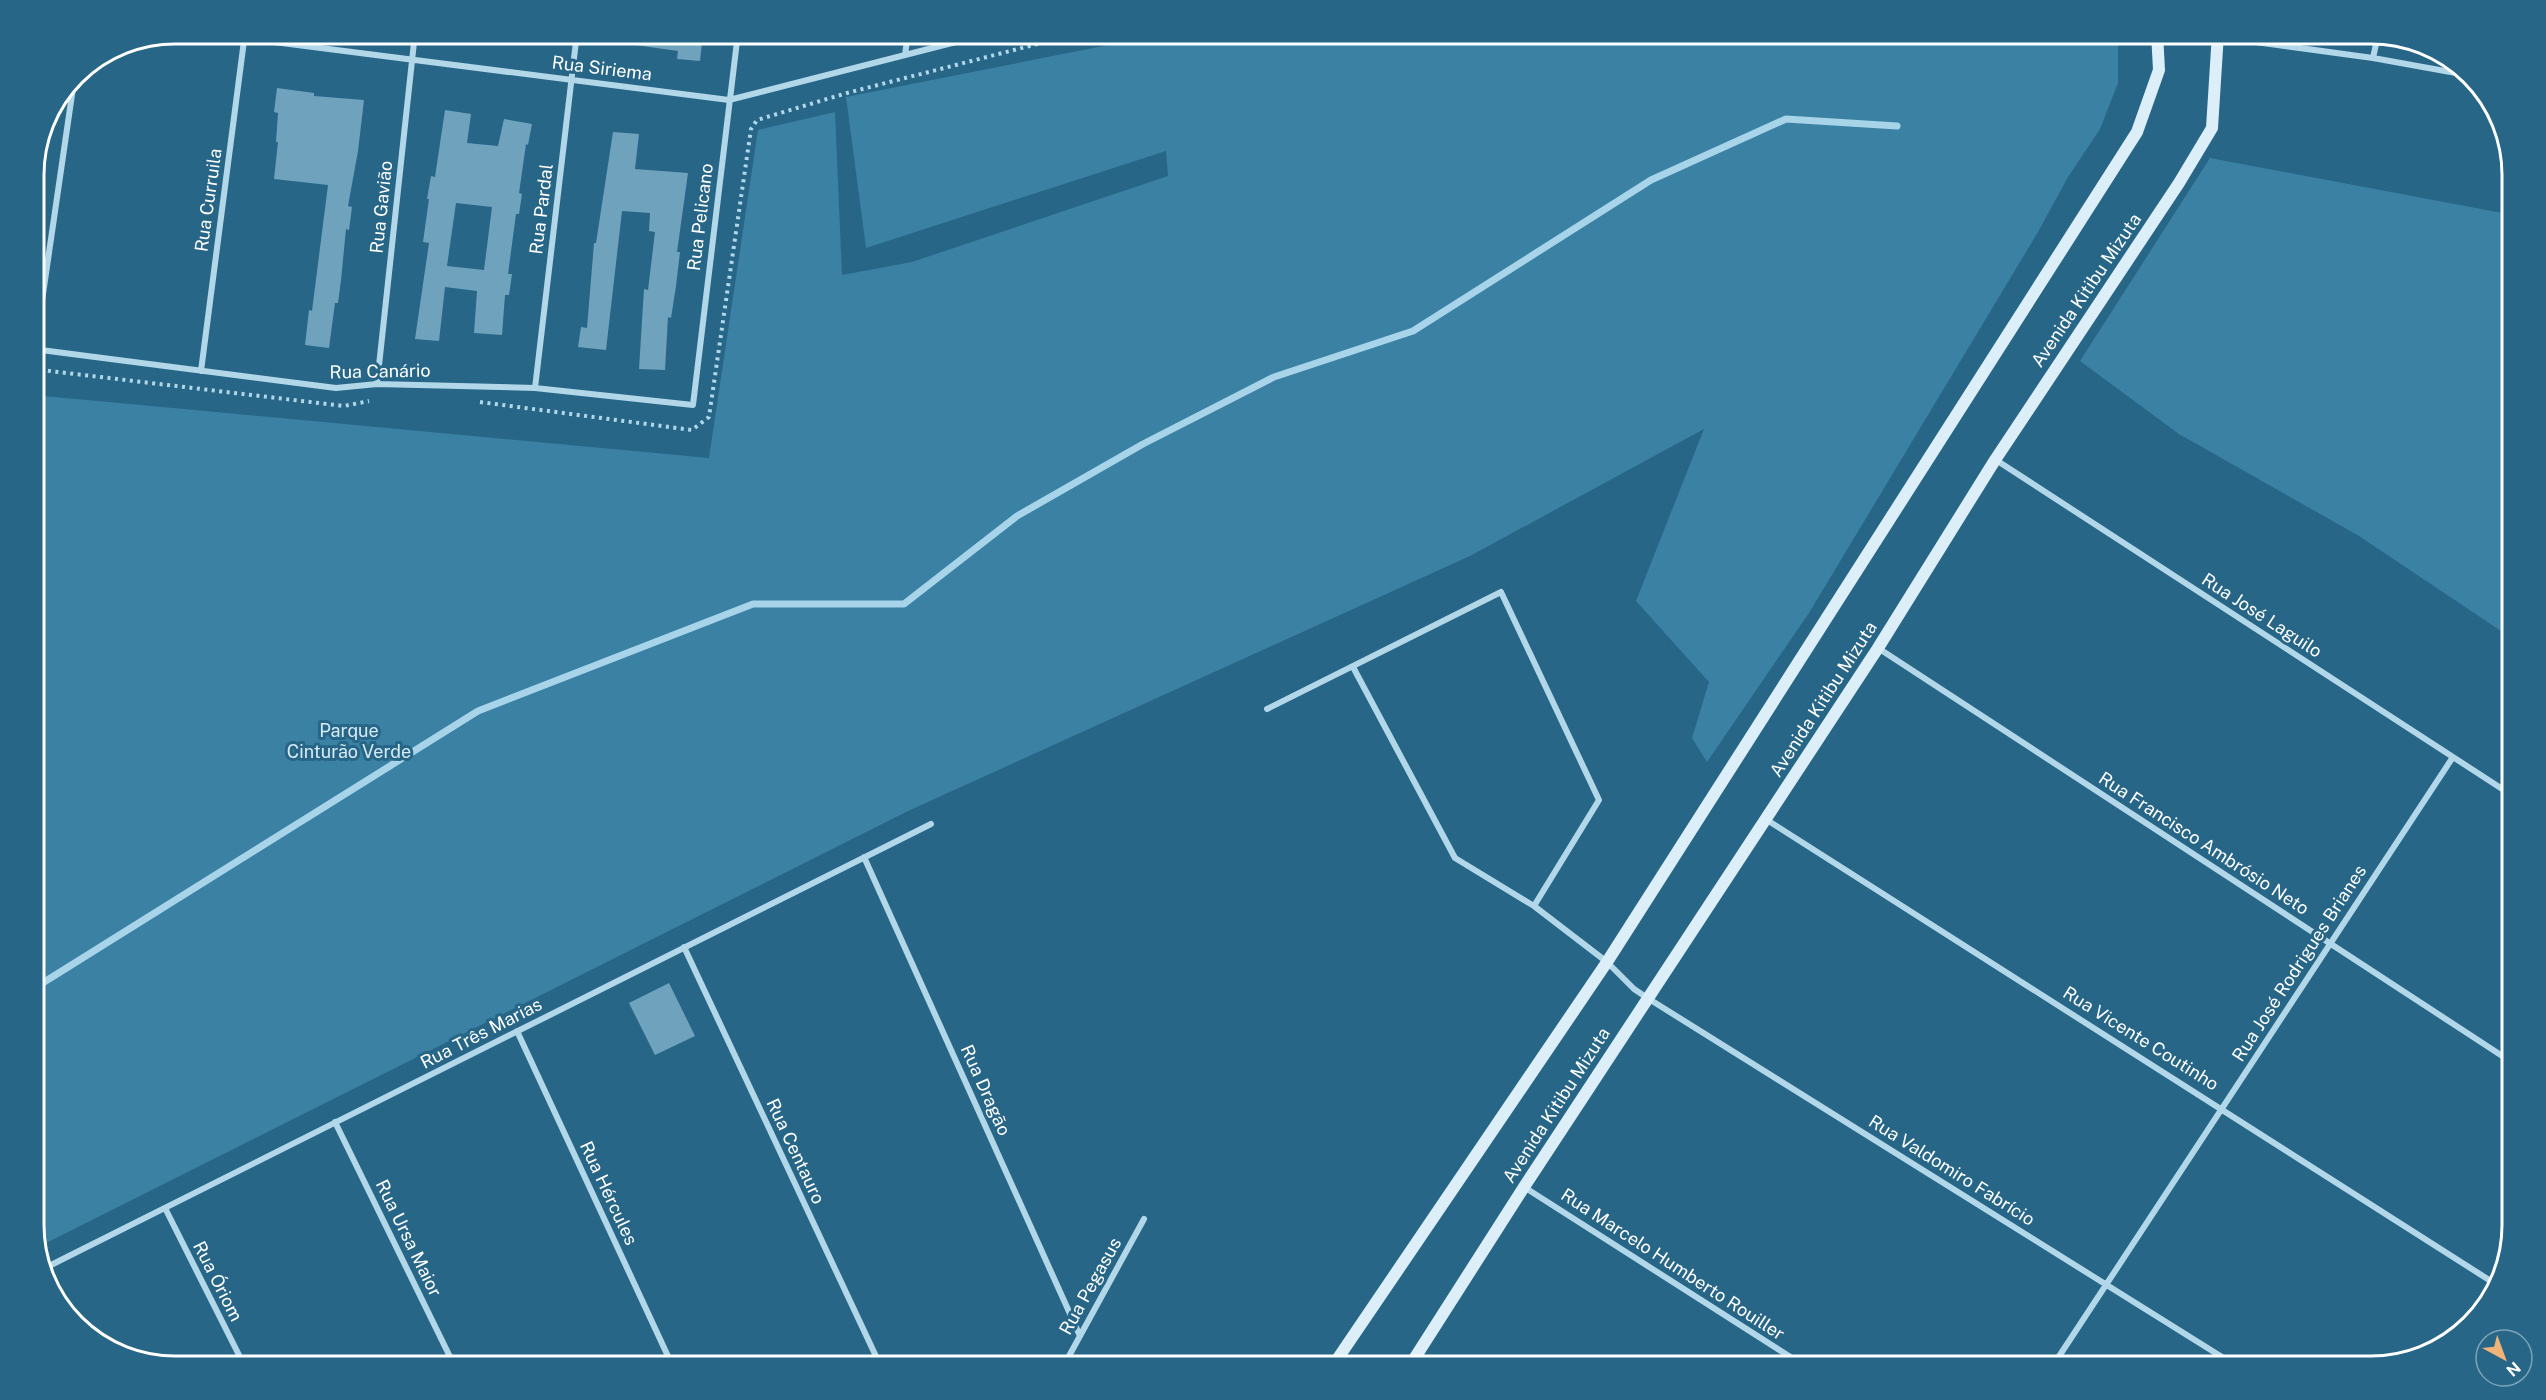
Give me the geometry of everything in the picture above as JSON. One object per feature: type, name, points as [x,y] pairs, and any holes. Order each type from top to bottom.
[{"type":"street","name":"Rua Curruila","points":[[201,371],[244,44]]},
{"type":"street","name":"Rua Siriema","points":[[303,44],[729,100],[948,44]]},
{"type":"street","name":"Rua Gavião","points":[[377,384],[413,44]]},
{"type":"street","name":"Rua Pardal","points":[[535,388],[576,44]]},
{"type":"street","name":"Rua Pelicano","points":[[693,405],[737,44]]},
{"type":"street","points":[[905,55],[906,44]]},
{"type":"street","points":[[1339,1356],[1607,962],[2137,132],[2159,70],[2158,44]]},
{"type":"street","name":"Avenida Kitibu Mizuta","points":[[1416,1356],[1524,1186],[1767,820],[1995,460],[2179,183],[2212,128],[2217,44]]},
{"type":"street","points":[[2279,44],[2453,72]]},
{"type":"street","points":[[2373,58],[2376,44]]},
{"type":"street","points":[[44,282],[72,94]]},
{"type":"street","name":"Rua Canário","points":[[44,350],[336,388],[377,384],[535,388],[693,405]]},
{"type":"street","name":"Rua José Laguilo","points":[[1995,460],[2502,789]]},
{"type":"street","points":[[1267,709],[1501,592],[1599,800],[1534,906]]},
{"type":"street","name":"Rua Francisco Ambrósio Neto","points":[[1878,648],[2502,1056]]},
{"type":"street","name":"Rua Valdomiro Fabrício","points":[[1353,667],[1455,858],[1534,906],[1607,962],[1634,989],[1649,999],[2221,1356]]},
{"type":"street","name":"Rua José Rodrigues Brianes","points":[[2059,1356],[2453,757]]},
{"type":"street","name":"Rua Vicente Coutinho","points":[[1767,820],[2223,1108],[2490,1281]]},
{"type":"street","name":"Rua Três Marias","points":[[50,1266],[931,824]]},
{"type":"street","name":"Rua Dragão","points":[[864,857],[1080,1336]]},
{"type":"street","name":"Rua Centauro","points":[[684,947],[876,1356]]},
{"type":"street","name":"Rua Hércules","points":[[517,1031],[668,1356]]},
{"type":"street","name":"Rua Ursa Maior","points":[[335,1122],[450,1356]]},
{"type":"street","name":"Rua Marcelo Humberto Rouiller","points":[[1524,1186],[1789,1356]]},
{"type":"street","name":"Rua Óriom","points":[[165,1208],[239,1356]]},
{"type":"street","name":"Rua Pegasus","points":[[1069,1356],[1144,1220]]},
{"type":"path","points":[[475,402],[692,430],[708,417],[751,129],[757,120],[847,93],[1037,44]]},
{"type":"path","points":[[44,370],[344,406],[375,399]]},
{"type":"green space","name":"Parque Cinturão Verde","points":[[1113,44],[2118,44],[2118,83],[2100,129],[2068,177],[2038,232],[1809,613],[1707,762],[1692,738],[1709,682],[1636,601],[1704,429],[1470,556],[908,811],[45,1243],[44,396],[709,458],[758,130],[835,112],[842,275],[912,262],[1168,176],[1166,151],[866,248],[846,97]]},
{"type":"green space","points":[[2210,158],[2502,213],[2502,632],[2359,536],[2179,434],[2080,361]]},
{"type":"building","points":[[628,44],[702,44],[700,61],[677,59],[678,51]]},
{"type":"building","points":[[277,88],[314,93],[314,96],[364,100],[348,206],[352,207],[349,230],[346,229],[338,303],[335,303],[329,348],[305,345],[309,310],[312,311],[328,185],[274,179],[278,142],[276,142],[278,113],[274,112]]},
{"type":"building","points":[[445,110],[471,114],[467,143],[498,146],[504,119],[532,124],[528,145],[526,144],[519,193],[522,194],[519,214],[516,214],[508,274],[512,274],[509,295],[505,295],[502,335],[474,333],[477,291],[445,287],[439,341],[415,339],[429,243],[423,242],[429,199],[427,199],[431,176],[435,177]],"holes":[[[456,203],[492,207],[484,270],[447,266]]]},
{"type":"building","points":[[613,132],[639,134],[635,169],[688,173],[677,252],[680,252],[676,286],[671,318],[668,317],[665,370],[639,369],[644,289],[648,290],[655,232],[649,231],[650,213],[622,211],[606,350],[578,347],[581,327],[587,328],[594,243],[596,243]]},
{"type":"building","points":[[669,983],[695,1036],[655,1055],[629,1003]]},
{"type":"waterway","points":[[44,982],[478,711],[753,604],[904,604],[1017,516],[1143,444],[1274,377],[1413,331],[1651,180],[1786,119],[1897,126]]}]
